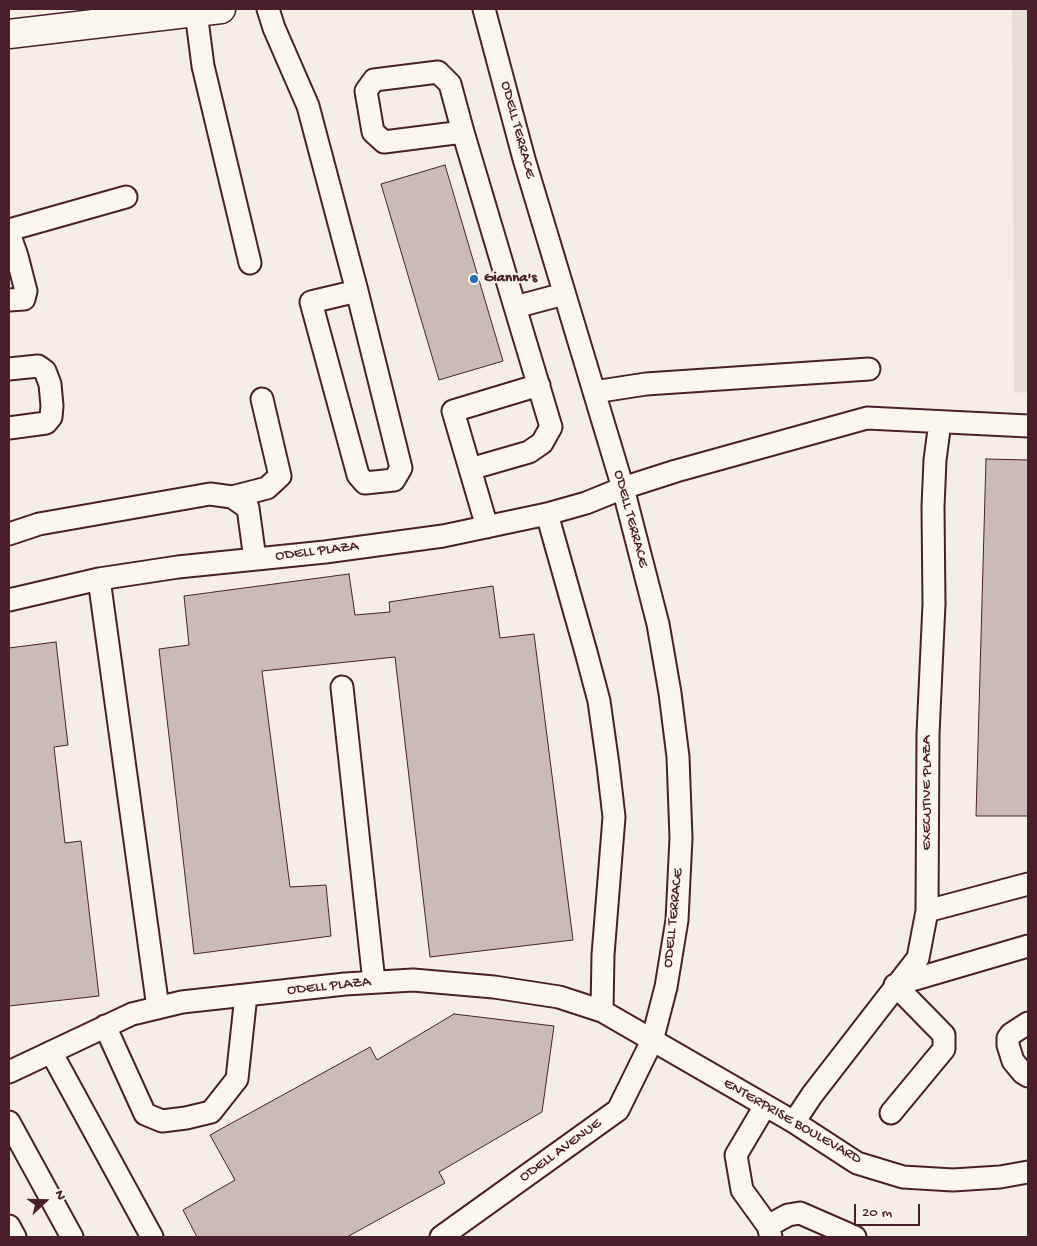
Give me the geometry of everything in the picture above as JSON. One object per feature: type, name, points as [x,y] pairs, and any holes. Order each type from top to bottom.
[{"type":"main road","points":[[9,34],[209,10]]},
{"type":"street","points":[[268,9],[274,28],[308,106],[357,292],[401,468],[394,480],[365,483],[358,475],[311,302],[357,292]]},
{"type":"street","name":"ODELL TERRACE","points":[[484,9],[524,159],[623,488],[658,624],[670,693],[679,764],[681,838],[676,920],[666,987],[652,1042]]},
{"type":"street","points":[[209,10],[203,66],[250,263]]},
{"type":"street","points":[[463,132],[384,142],[373,132],[366,90],[374,80],[438,72],[450,84],[551,427],[542,443],[529,452],[470,469]]},
{"type":"street","points":[[9,300],[24,299],[26,291],[9,235],[126,197]]},
{"type":"street","points":[[515,307],[564,294]]},
{"type":"street","points":[[9,369],[38,366],[45,371],[50,384],[52,406],[51,417],[46,423],[9,428]]},
{"type":"street","points":[[594,392],[646,384],[869,369]]},
{"type":"street","points":[[487,527],[453,411],[539,385]]},
{"type":"street","points":[[9,534],[39,524],[210,494],[232,497],[267,488],[280,476],[262,399]]},
{"type":"street","points":[[623,488],[867,418],[1028,426]]},
{"type":"street","name":"EXECUTIVE PLAZA","points":[[794,1122],[812,1095],[918,958],[927,911],[928,734],[934,604],[933,507],[935,460],[940,422]]},
{"type":"street","name":"ODELL PLAZA","points":[[9,600],[100,579],[178,567],[325,552],[433,537],[547,514],[586,503],[623,488]]},
{"type":"street","points":[[232,497],[248,508],[255,559]]},
{"type":"street","points":[[547,514],[596,693],[608,765],[614,817],[603,955],[602,1011]]},
{"type":"street","points":[[100,579],[158,1008]]},
{"type":"street","points":[[342,688],[374,982]]},
{"type":"street","points":[[927,911],[1028,884]]},
{"type":"street","points":[[891,1113],[944,1048],[944,1035],[895,986],[1028,946]]},
{"type":"street","name":"ODELL PLAZA","points":[[9,1072],[132,1014],[182,1002],[374,982],[413,980],[494,986],[559,997],[602,1011],[652,1042]]},
{"type":"street","points":[[106,1026],[145,1114],[162,1121],[186,1118],[211,1112],[237,1079],[246,995]]},
{"type":"street","points":[[1028,1023],[1008,1038],[1012,1061],[1028,1076]]},
{"type":"street","name":"ENTERPRISE BOULEVARD","points":[[652,1042],[794,1122],[857,1163],[903,1177],[952,1180],[1000,1177],[1028,1172]]},
{"type":"street","name":"ODELL AVENUE","points":[[441,1237],[618,1110],[652,1042]]},
{"type":"street","points":[[51,1052],[152,1237]]},
{"type":"street","points":[[765,1106],[736,1154],[742,1190],[770,1232],[788,1216],[800,1213],[855,1237]]},
{"type":"street","points":[[9,1122],[72,1237]]},
{"type":"street","points":[[9,1226],[15,1237]]},
{"type":"shaded area","points":[[1012,9],[1028,9],[1028,393],[1014,392]]},
{"type":"building","points":[[445,165],[503,361],[439,380],[381,184]]},
{"type":"building","points":[[986,459],[1028,460],[1028,816],[976,816]]},
{"type":"building","points":[[349,574],[355,615],[390,612],[389,602],[493,586],[500,638],[534,634],[573,940],[430,957],[395,657],[262,671],[290,887],[326,885],[331,936],[194,954],[159,649],[189,645],[184,596]]},
{"type":"building","points":[[56,642],[68,745],[54,747],[65,843],[81,841],[99,996],[9,1006],[9,648]]},
{"type":"building","points":[[454,1014],[554,1026],[542,1112],[439,1172],[445,1183],[347,1237],[197,1237],[183,1210],[235,1180],[210,1135],[370,1047],[377,1060]]},
{"type":"place","name":"Gianna's","points":[[474,279]]}]
